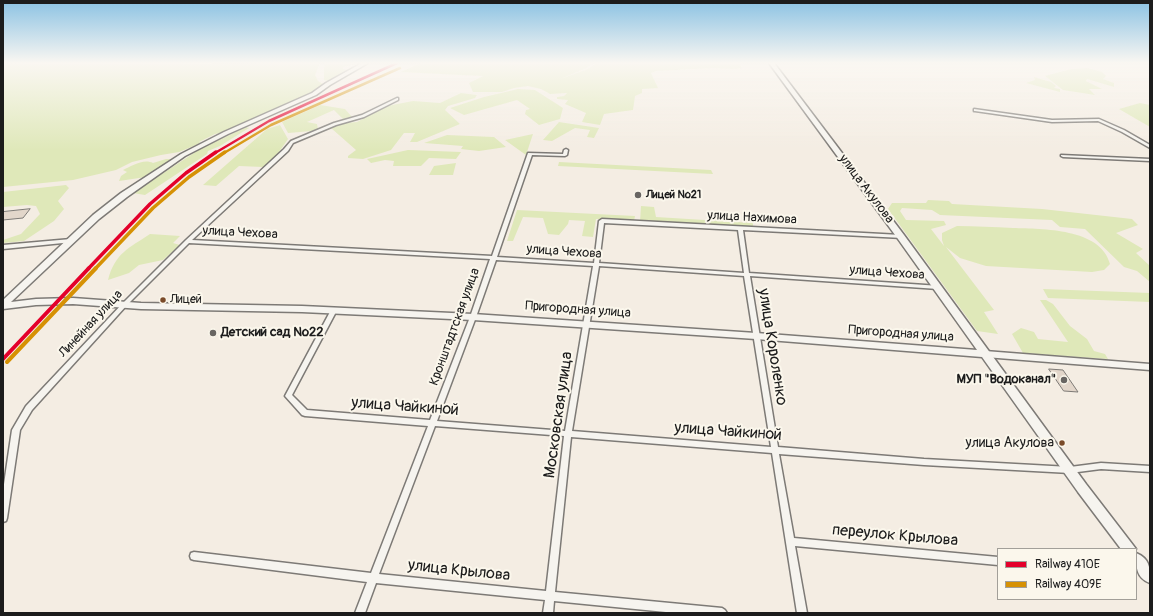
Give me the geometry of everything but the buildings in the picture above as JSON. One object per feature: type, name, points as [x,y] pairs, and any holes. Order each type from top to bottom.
[{"type":"main road","points":[[3,306],[71,241],[124,194],[183,154],[317,92]]},
{"type":"main road","name":"улица Акулова","points":[[792,92],[938,287],[985,354],[1127,548]]},
{"type":"main road","name":"Пригородная улица","points":[[3,306],[56,301],[334,310],[586,324],[985,354]]},
{"type":"main road","points":[[1137,561],[1145,575]]},
{"type":"street","name":"Линейная улица","points":[[3,518],[16,430],[29,408],[125,304],[188,241],[286,150],[292,142],[335,124],[363,116],[397,98]]},
{"type":"street","points":[[975,110],[1052,121],[1099,120],[1123,131],[1150,147]]},
{"type":"street","name":"Кронштадтская улица","points":[[360,613],[473,317],[530,154],[565,155],[566,150]]},
{"type":"street","points":[[1063,156],[1150,160]]},
{"type":"street","name":"улица Нахимова","points":[[602,221],[901,237]]},
{"type":"street","name":"Московская улица","points":[[548,613],[568,434],[602,221]]},
{"type":"street","name":"улица Короленко","points":[[740,228],[774,449],[802,613]]},
{"type":"street","points":[[3,247],[71,241]]},
{"type":"street","name":"улица Чехова","points":[[188,241],[494,258],[938,287]]},
{"type":"street","name":"улица Чайкиной","points":[[334,310],[288,396],[305,413],[924,462],[1070,470],[1101,466],[1150,469]]},
{"type":"street","name":"Пригородная улица","points":[[985,354],[1150,367]]},
{"type":"street","name":"переулок Крылова","points":[[790,542],[997,561]]},
{"type":"street","name":"улица Крылова","points":[[194,556],[374,578],[722,613]]},
{"type":"green space","points":[[3,92],[314,92],[225,132],[215,134],[199,142],[201,143],[179,152],[132,162],[116,170],[73,180],[3,187]]},
{"type":"green space","points":[[506,92],[538,92],[563,108],[560,119],[539,125],[525,114],[526,110],[530,109],[517,100],[464,115],[450,108]]},
{"type":"green space","points":[[546,92],[642,92],[635,96],[633,110],[604,114],[600,125],[582,122],[586,113],[565,104],[568,100],[557,99],[557,97],[564,96],[567,93],[550,94]]},
{"type":"green space","points":[[1074,92],[1092,92],[1095,95]]},
{"type":"green space","points":[[461,93],[477,95],[475,98],[448,106],[445,110],[460,124],[417,142],[410,142],[415,133],[404,133],[391,150],[363,159],[348,158],[348,156],[356,150],[331,128],[345,123],[357,122],[387,106],[413,101],[440,103]]},
{"type":"green space","points":[[1140,103],[1150,105],[1150,127],[1119,109]]},
{"type":"green space","points":[[320,105],[345,109],[352,117],[343,119],[334,110],[307,122],[317,124],[318,129],[288,133],[282,122]]},
{"type":"green space","points":[[559,122],[599,128],[594,138],[587,137],[590,130],[575,128],[552,141],[543,140]]},
{"type":"green space","points":[[280,125],[288,139],[277,155],[263,167],[239,166],[216,186],[203,185],[267,129]]},
{"type":"green space","points":[[246,127],[249,128],[220,146],[208,151],[207,154],[145,195],[133,193],[200,149]]},
{"type":"green space","points":[[533,134],[526,155],[505,140]]},
{"type":"green space","points":[[447,135],[494,137],[506,147],[479,151],[461,149],[463,146],[424,143]]},
{"type":"green space","points":[[408,150],[461,152],[456,159],[429,158],[421,166],[393,166],[394,161],[385,160],[371,163],[367,159]]},
{"type":"green space","points":[[166,159],[173,159],[146,177],[119,181],[121,176],[127,172],[123,170],[142,162],[146,161],[153,163]]},
{"type":"green space","points":[[559,162],[711,170],[713,174],[558,166]]},
{"type":"green space","points":[[456,163],[453,175],[429,175],[434,166]]},
{"type":"green space","points":[[66,185],[69,188],[58,201],[64,209],[54,221],[24,241],[3,243],[3,240],[21,234],[40,214],[36,206],[27,205],[3,207],[3,192]]},
{"type":"green space","points":[[928,200],[949,201],[952,204],[1042,209],[1132,219],[1138,225],[1116,233],[1143,249],[1136,253],[1150,266],[1150,282],[1137,271],[1124,267],[1085,229],[1060,227],[1052,220],[940,215],[932,210],[902,208],[900,211],[906,220],[944,221],[946,225],[931,229],[944,246],[942,233],[957,226],[1039,229],[1054,230],[1083,237],[1095,243],[1104,252],[1110,264],[1104,270],[1092,272],[986,266],[960,258],[946,247],[994,310],[984,312],[998,334],[977,331],[888,209],[892,203],[926,203]]},
{"type":"green space","points":[[641,206],[654,207],[656,217],[753,223],[753,227],[640,222]]},
{"type":"green space","points":[[517,210],[635,216],[634,221],[596,219],[593,237],[582,236],[585,221],[569,220],[568,224],[559,235],[548,234],[543,218],[523,217],[513,241],[507,241]]},
{"type":"green space","points":[[150,234],[180,236],[173,243],[180,245],[163,260],[139,265],[129,273],[108,280],[119,257],[129,248]]},
{"type":"green space","points":[[1043,289],[1150,293],[1150,302],[1048,298]]},
{"type":"green space","points":[[1040,300],[1046,300],[1053,304],[1070,326],[1087,339],[1094,351],[1105,354],[1108,359],[1023,353],[1012,334],[1021,328],[1034,332],[1038,339],[1068,342]]},
{"type":"rail line","name":"410E","points":[[3,359],[150,204],[186,173],[225,146],[269,121],[334,92]]},
{"type":"rail line","name":"409E","points":[[7,362],[153,208],[189,177],[228,150],[271,125],[346,92]]},
{"type":"place","name":"Лицей №21","points":[[638,195]]},
{"type":"place","name":"Лицей","points":[[163,300]]},
{"type":"place","name":"Детский сад №22","points":[[213,333]]},
{"type":"place","name":"МУП \"Водоканал\"","points":[[1064,380]]},
{"type":"place","name":"улица Акулова","points":[[1062,443]]}]
